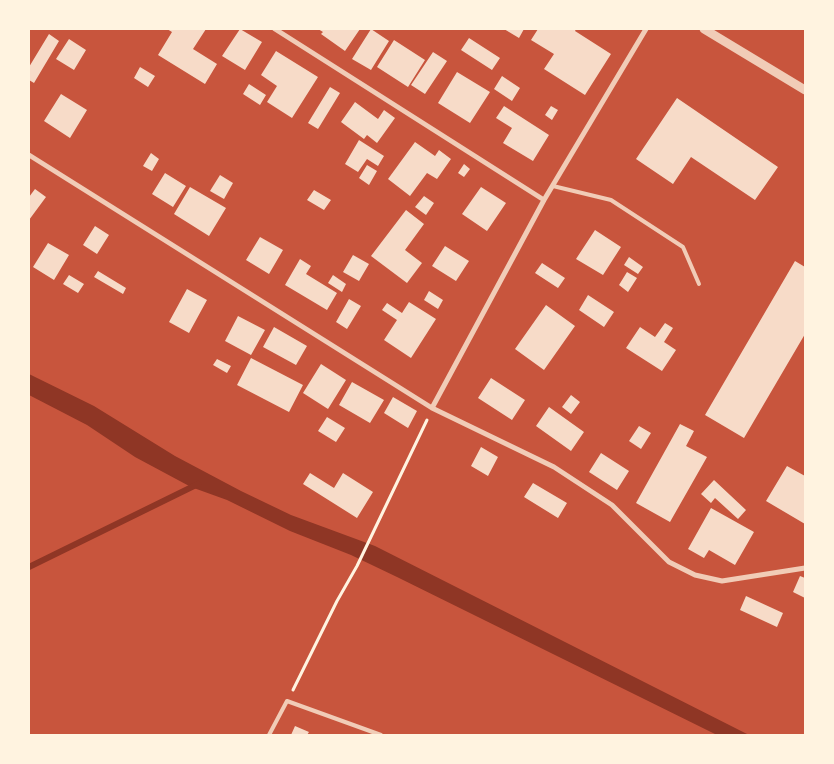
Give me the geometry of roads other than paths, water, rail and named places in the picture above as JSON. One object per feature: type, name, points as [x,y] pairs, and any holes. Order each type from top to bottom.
[{"type":"street","points":[[275,29],[544,200]]},
{"type":"street","points":[[432,408],[544,200],[646,29]]},
{"type":"street","points":[[704,29],[805,90]]},
{"type":"street","points":[[29,155],[432,408],[554,467],[612,505],[669,562],[695,575],[722,581],[805,568]]},
{"type":"lane","points":[[552,186],[611,200],[683,248],[699,284]]},
{"type":"lane","points":[[269,735],[287,701],[381,735]]},
{"type":"waterway","points":[[29,567],[198,484]]}]
